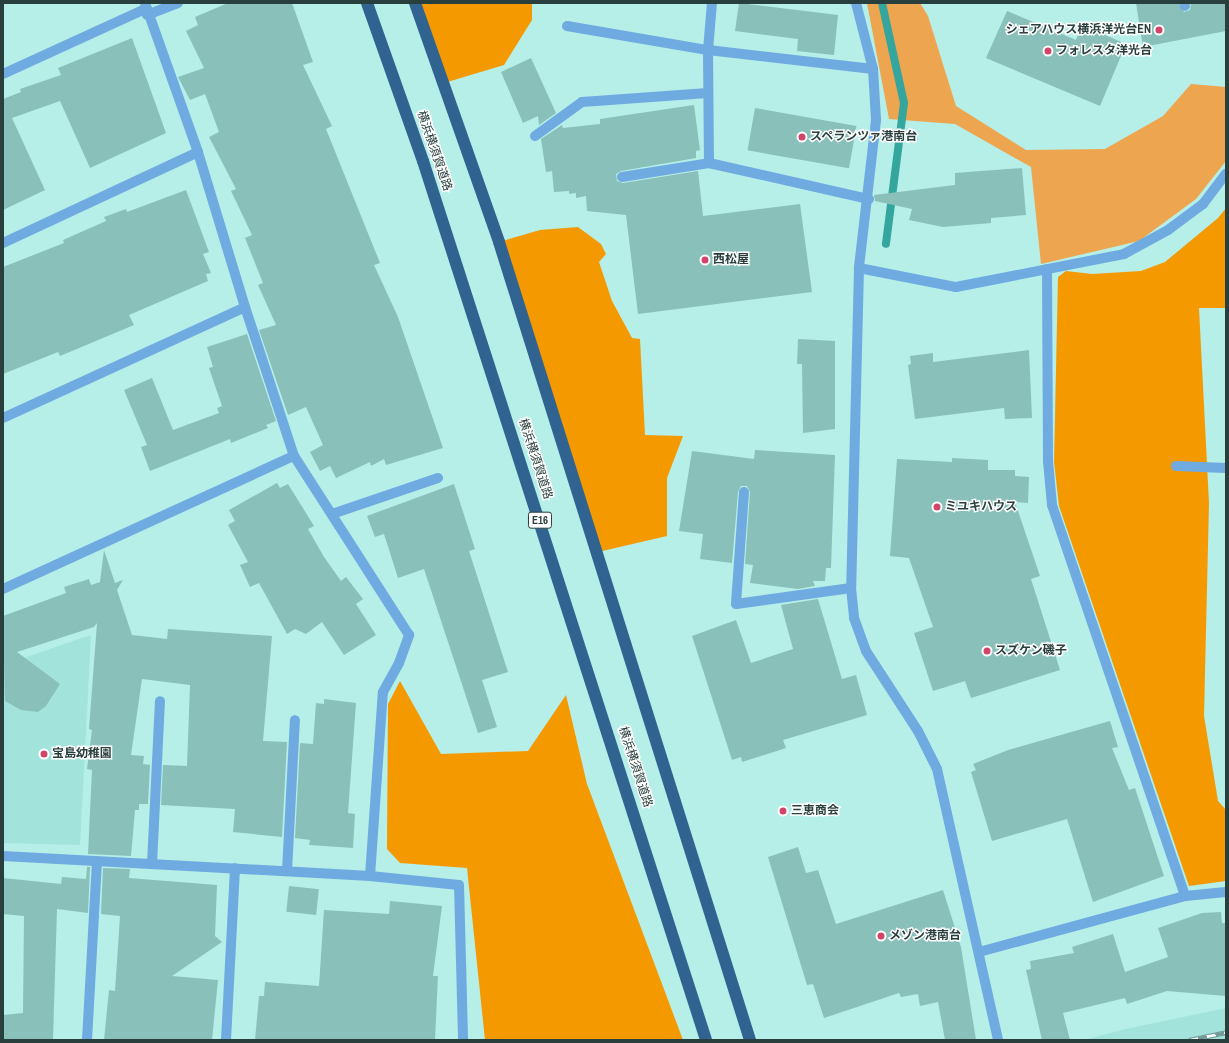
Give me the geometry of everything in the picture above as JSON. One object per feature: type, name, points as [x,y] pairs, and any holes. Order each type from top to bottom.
[{"type":"highway","name":"横浜横須賀道路","points":[[367,3],[423,161],[706,1040]]},
{"type":"highway","points":[[415,3],[499,242],[750,1040]]},
{"type":"street","points":[[3,74],[147,9],[178,3]]},
{"type":"street","points":[[709,163],[708,50],[712,3]]},
{"type":"street","points":[[856,3],[873,70],[876,120],[869,199],[859,268],[851,588],[854,618],[866,651],[918,731],[937,769],[998,1040]]},
{"type":"street","points":[[147,9],[198,152],[244,307],[294,456],[408,635],[399,663],[383,692],[370,876]]},
{"type":"street","points":[[567,26],[708,50],[873,70]]},
{"type":"street","points":[[535,136],[582,102],[708,93]]},
{"type":"street","points":[[3,243],[198,152]]},
{"type":"street","points":[[622,178],[709,163],[869,199]]},
{"type":"street","points":[[859,268],[956,287],[1124,254],[1168,230],[1203,204],[1226,174]]},
{"type":"street","points":[[1047,269],[1048,461],[1052,505],[1186,896]]},
{"type":"street","points":[[3,418],[244,307]]},
{"type":"street","points":[[3,589],[294,456]]},
{"type":"street","points":[[1176,466],[1226,468]]},
{"type":"street","points":[[332,514],[438,478]]},
{"type":"street","points":[[744,492],[736,604],[851,588]]},
{"type":"street","points":[[152,864],[160,701]]},
{"type":"street","points":[[287,871],[295,720]]},
{"type":"street","points":[[3,856],[370,876],[459,885],[463,1040]]},
{"type":"street","points":[[88,1040],[97,861]]},
{"type":"street","points":[[226,1040],[235,868]]},
{"type":"street","points":[[979,952],[1186,896],[1226,892]]},
{"type":"shaded area","points":[[415,3],[532,3],[532,20],[504,65],[444,83]]},
{"type":"shaded area","points":[[867,3],[920,3],[928,16],[956,106],[1026,150],[1105,149],[1163,116],[1191,84],[1226,87],[1226,161],[1196,199],[1139,241],[1041,264],[1031,167],[955,124],[889,119]]},
{"type":"shaded area","points":[[1226,208],[1226,308],[1199,308],[1209,503],[1204,716],[1218,801],[1226,810],[1226,881],[1189,886],[1059,506],[1054,462],[1058,277],[1066,271],[1092,274],[1141,271],[1165,262],[1218,218]]},
{"type":"shaded area","points":[[578,227],[601,244],[606,254],[599,262],[612,301],[632,338],[640,339],[645,435],[683,436],[667,478],[667,536],[598,552],[499,242],[540,230]]},
{"type":"shaded area","name":"宝島幼稚園","points":[[91,635],[80,845],[3,843],[3,665]]},
{"type":"shaded area","points":[[400,681],[441,754],[528,751],[566,695],[587,784],[683,1040],[485,1040],[467,868],[400,863],[387,849],[388,704]]},
{"type":"shaded area","points":[[1226,1008],[1226,1040],[1084,1040],[1126,1029]]},
{"type":"building","points":[[228,3],[292,3],[313,62],[303,65],[332,126],[326,129],[380,263],[374,265],[398,317],[443,448],[386,465],[384,459],[371,466],[370,462],[336,478],[330,466],[320,471],[310,452],[323,445],[306,407],[288,415],[259,330],[276,325],[258,285],[263,283],[245,238],[252,235],[231,191],[236,189],[209,137],[219,132],[205,94],[190,100],[178,77],[204,68],[186,31],[198,25],[195,17]]},
{"type":"building","points":[[739,3],[838,15],[834,55],[797,51],[798,39],[735,31]]},
{"type":"building","points":[[1136,3],[1178,3],[1184,12],[1190,10],[1191,3],[1226,3],[1226,31],[1143,47]]},
{"type":"building","name":"フォレスタ洋光台","points":[[1007,11],[1076,40],[1082,25],[1126,44],[1100,106],[986,58]]},
{"type":"building","points":[[132,38],[166,133],[90,168],[60,101],[12,118],[45,190],[3,210],[3,99],[21,92],[20,89],[61,75],[58,68]]},
{"type":"building","points":[[531,58],[556,113],[539,125],[538,116],[523,123],[501,72]]},
{"type":"building","points":[[694,105],[700,150],[696,151],[696,158],[621,171],[616,174],[617,181],[623,183],[698,171],[703,216],[800,204],[812,292],[638,314],[626,215],[587,211],[586,196],[576,198],[576,193],[569,194],[569,191],[554,192],[552,171],[546,172],[541,139],[562,125],[563,128],[600,124],[600,119]]},
{"type":"building","name":"スペランツァ港南台","points":[[755,108],[856,126],[849,168],[748,150]]},
{"type":"building","points":[[1022,168],[1026,215],[991,218],[991,223],[943,227],[909,220],[912,209],[875,201],[874,195],[955,185],[955,173]]},
{"type":"building","points":[[186,190],[209,252],[203,254],[211,273],[206,274],[208,281],[129,315],[134,325],[60,356],[58,352],[3,374],[3,267],[64,243],[63,240],[106,221],[104,217],[126,209],[127,212]]},
{"type":"building","points":[[247,334],[276,421],[266,425],[268,428],[231,443],[230,439],[150,471],[141,447],[147,445],[124,390],[152,378],[173,430],[219,413],[217,408],[222,406],[209,368],[213,367],[207,347]]},
{"type":"building","points":[[798,339],[835,341],[835,429],[803,433],[802,364],[797,364]]},
{"type":"building","points":[[1029,350],[1032,418],[1005,419],[1004,408],[915,419],[908,365],[911,364],[910,356],[933,353],[933,362]]},
{"type":"building","points":[[755,450],[835,455],[831,568],[826,568],[825,581],[813,581],[815,586],[798,589],[750,583],[753,565],[745,564],[750,492],[747,486],[741,486],[738,492],[732,563],[700,559],[703,534],[679,531],[692,451],[754,459]]},
{"type":"building","points":[[952,458],[988,460],[988,470],[1015,470],[1015,476],[1029,477],[1028,503],[1015,502],[1040,576],[1031,579],[1060,670],[971,698],[965,681],[933,691],[914,633],[933,627],[909,558],[890,556],[897,459],[952,462]]},
{"type":"building","points":[[277,483],[280,488],[288,484],[314,526],[308,529],[324,557],[341,581],[346,577],[363,599],[356,604],[376,635],[344,655],[322,622],[306,634],[295,629],[287,634],[259,583],[250,587],[240,565],[248,562],[228,525],[235,521],[229,510]]},
{"type":"building","points":[[454,484],[475,549],[469,551],[508,672],[482,680],[497,727],[478,733],[424,569],[398,578],[384,534],[375,537],[367,516]]},
{"type":"building","points":[[104,550],[115,583],[123,580],[117,590],[132,635],[167,639],[168,629],[272,636],[263,741],[287,742],[282,837],[233,832],[235,809],[161,805],[163,765],[187,766],[190,685],[142,679],[131,755],[144,756],[143,764],[150,765],[148,804],[139,804],[139,810],[135,810],[131,856],[88,854],[92,770],[87,769],[92,730],[89,729],[97,623],[94,627],[17,652],[60,684],[46,706],[38,712],[21,710],[5,701],[3,616],[66,593],[64,587],[89,579],[91,585],[100,582]]},
{"type":"building","points":[[818,599],[842,679],[856,675],[867,715],[783,740],[786,748],[742,762],[741,757],[732,760],[692,636],[736,620],[751,663],[793,649],[781,605]]},
{"type":"building","points":[[324,699],[356,703],[348,813],[355,814],[353,848],[309,845],[310,840],[295,838],[300,743],[313,744],[316,703],[324,704]]},
{"type":"building","points":[[1110,721],[1118,747],[1112,748],[1129,790],[1135,788],[1164,876],[1093,902],[1067,819],[992,841],[971,772],[976,770],[973,764],[1008,750]]},
{"type":"building","points":[[798,847],[806,873],[818,870],[836,924],[943,890],[961,947],[976,1040],[945,1040],[938,1002],[920,1006],[918,994],[901,997],[899,993],[824,1018],[813,984],[807,985],[768,857]]},
{"type":"building","points":[[87,867],[90,867],[88,913],[57,909],[53,1040],[3,1040],[3,1015],[23,1013],[24,916],[3,914],[3,878],[61,884],[62,877],[86,879]]},
{"type":"building","points":[[103,868],[130,869],[129,878],[217,885],[215,936],[222,942],[172,976],[218,980],[212,1040],[104,1040],[109,990],[115,991],[120,916],[101,914]]},
{"type":"building","points":[[289,886],[319,889],[316,915],[286,912]]},
{"type":"building","points":[[390,901],[442,906],[433,976],[438,976],[435,1040],[255,1040],[259,996],[264,996],[265,982],[319,986],[324,910],[389,914]]},
{"type":"building","points":[[1221,912],[1222,923],[1226,923],[1226,996],[1167,991],[1127,1004],[1125,998],[1063,1013],[1070,1040],[1042,1040],[1026,970],[1031,969],[1030,961],[1074,953],[1072,947],[1113,934],[1125,972],[1168,957],[1158,928],[1202,913]]},
{"type":"waterway","points":[[882,3],[904,103],[886,244]]},
{"type":"railway","points":[[1189,1040],[1226,1032]]},
{"type":"place","name":"シェアハウス横浜洋光台EN","points":[[1159,30]]},
{"type":"place","name":"フォレスタ洋光台","points":[[1048,51]]},
{"type":"place","name":"スペランツァ港南台","points":[[802,137]]},
{"type":"place","name":"西松屋","points":[[705,260]]},
{"type":"place","name":"ミユキハウス","points":[[937,507]]},
{"type":"place","name":"スズケン磯子","points":[[987,651]]},
{"type":"place","name":"宝島幼稚園","points":[[44,754]]},
{"type":"place","name":"三恵商会","points":[[783,811]]},
{"type":"place","name":"メゾン港南台","points":[[881,936]]}]
